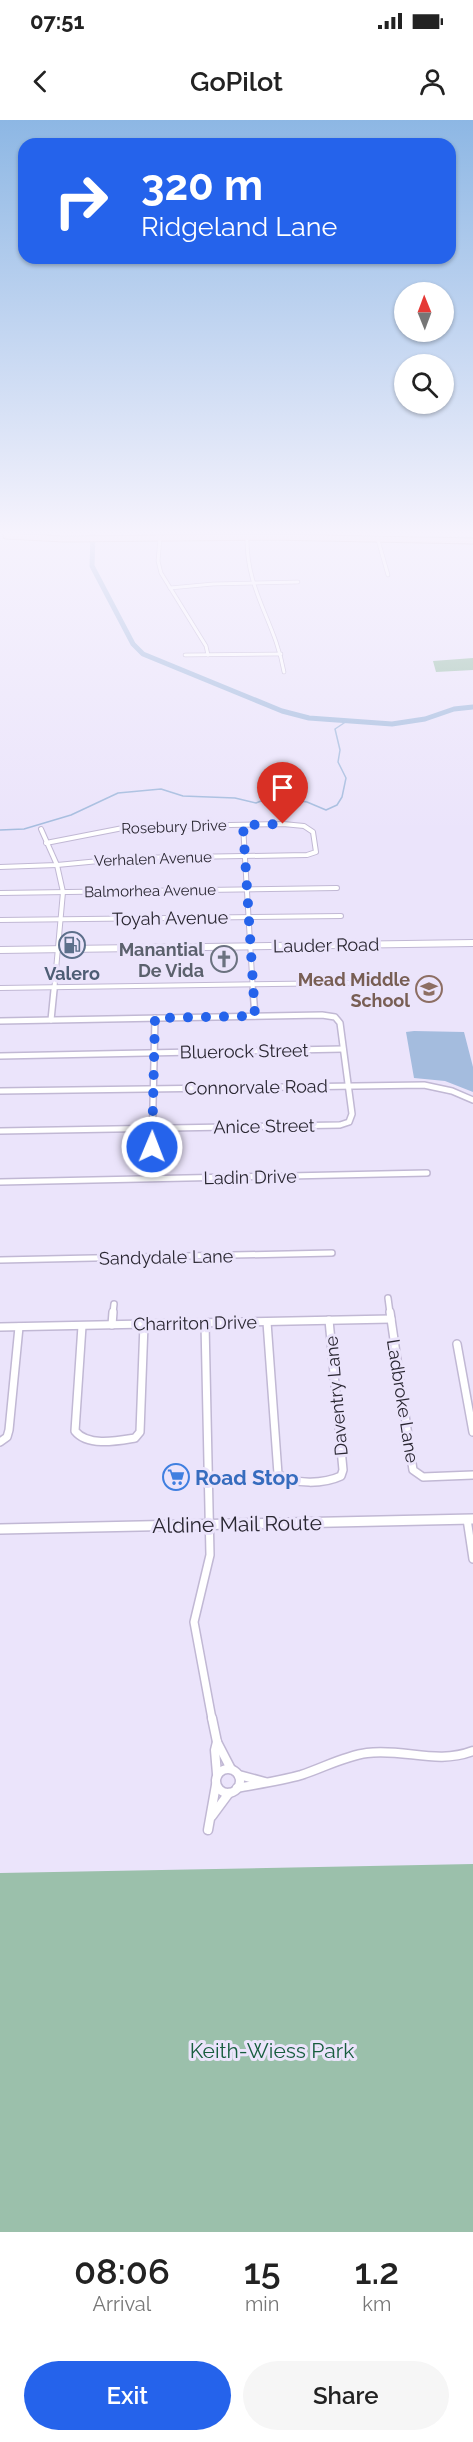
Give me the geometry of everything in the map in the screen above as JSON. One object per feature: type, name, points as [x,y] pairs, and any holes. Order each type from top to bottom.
[{"type":"main road","name":"Lauder Road","points":[[0,950],[473,943]]},
{"type":"main road","name":"Aldine Mail Route","points":[[0,1529],[470,1519]]},
{"type":"street","points":[[199,635],[206,646],[208,655]]},
{"type":"street","points":[[273,635],[281,654],[284,672]]},
{"type":"street","points":[[186,655],[281,654]]},
{"type":"street","name":"Rosebury Drive","points":[[46,843],[128,826],[283,824],[304,826],[313,832],[316,838],[316,852],[307,855]]},
{"type":"street","points":[[243,825],[255,1016]]},
{"type":"street","points":[[41,829],[57,865],[63,892],[51,1020]]},
{"type":"street","name":"Verhalen Avenue","points":[[0,867],[57,865],[131,858],[307,855]]},
{"type":"street","name":"Balmorhea Avenue","points":[[0,893],[337,888]]},
{"type":"street","name":"Toyah Avenue","points":[[0,920],[340,916]]},
{"type":"street","points":[[0,988],[351,983]]},
{"type":"street","points":[[0,1021],[322,1015],[335,1017],[340,1023],[348,1086]]},
{"type":"street","points":[[152,1147],[155,1018]]},
{"type":"street","name":"Bluerock Street","points":[[0,1056],[343,1049]]},
{"type":"street","name":"Connorvale Road","points":[[0,1092],[424,1085],[452,1091],[473,1100]]},
{"type":"street","name":"Anice Street","points":[[0,1131],[340,1125],[348,1122],[352,1114],[348,1086]]},
{"type":"street","name":"Ladin Drive","points":[[0,1182],[428,1173]]},
{"type":"street","name":"Sandydale Lane","points":[[0,1260],[332,1254]]},
{"type":"street","name":"Ladbroke Lane","points":[[388,1298],[411,1466],[419,1476],[473,1475]]},
{"type":"street","points":[[112,1325],[114,1304]]},
{"type":"street","name":"Charriton Drive","points":[[0,1327],[391,1319]]},
{"type":"street","name":"Daventry Lane","points":[[267,1322],[277,1472],[287,1480],[311,1480],[336,1479],[341,1476],[343,1470],[329,1320]]},
{"type":"street","points":[[205,1323],[210,1555],[194,1622],[202,1675],[217,1742],[231,1769],[239,1775],[266,1782]]},
{"type":"street","points":[[81,1326],[76,1436],[84,1440],[111,1440],[135,1438],[140,1432],[144,1324]]},
{"type":"street","points":[[0,1442],[7,1437],[9,1430],[19,1327]]},
{"type":"street","points":[[457,1344],[469,1390],[473,1432]]},
{"type":"street","points":[[470,1519],[473,1559]]},
{"type":"street","points":[[212,1816],[210,1810],[216,1785],[215,1750],[217,1742]]},
{"type":"street","points":[[208,1830],[212,1816],[229,1793],[237,1788],[301,1775],[351,1755],[377,1752],[446,1759],[473,1750]]},
{"type":"street","points":[[217,1774],[224,1769],[231,1769]]},
{"type":"street","points":[[237,1788],[240,1782],[239,1775]]},
{"type":"street","points":[[216,1785],[221,1791],[229,1793]]},
{"type":"green space","points":[[473,658],[473,670],[436,672],[433,661]]},
{"type":"green space","name":"Keith-Wiess Park","points":[[473,1864],[473,2232],[0,2232],[0,1873]]},
{"type":"water","points":[[406,1032],[464,1032],[473,1067],[473,1092],[445,1081],[414,1078]]},
{"type":"waterway","points":[[128,635],[133,644],[143,654],[282,711],[309,718],[392,724],[425,719],[454,709],[473,707]]},
{"type":"waterway","points":[[0,830],[24,829],[71,815],[118,793],[161,789],[183,796],[235,798],[256,803],[271,797],[280,798],[307,802],[326,810],[337,805],[342,797],[346,778],[338,762],[340,750],[335,729],[347,721]]},
{"type":"place","name":"Valero","points":[[72,945]]},
{"type":"place","name":"Manantial De Vida","points":[[224,959]]},
{"type":"place","name":"Mead Middle School","points":[[429,989]]},
{"type":"place","name":"Road Stop","points":[[176,1477]]},
{"type":"route","points":[[152,1147],[155,1018],[255,1016],[243,825],[283,824]]}]
